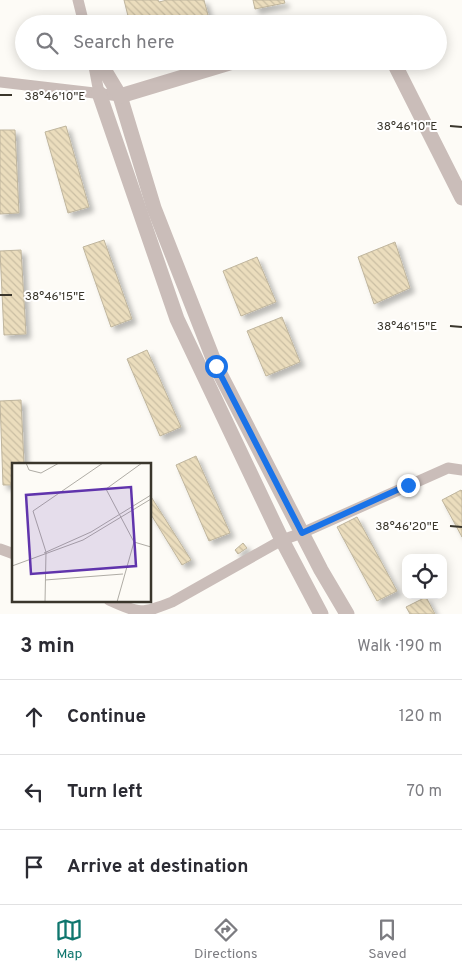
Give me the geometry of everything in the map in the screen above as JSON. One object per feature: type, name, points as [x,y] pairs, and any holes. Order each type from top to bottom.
[{"type":"street","points":[[78,0],[82,15]]},
{"type":"street","points":[[95,70],[99,93],[177,319],[282,540],[321,614]]},
{"type":"street","points":[[104,70],[120,96],[154,208],[216,366],[302,533],[347,614]]},
{"type":"street","points":[[0,82],[120,96],[206,70]]},
{"type":"street","points":[[398,70],[462,198]]},
{"type":"street","points":[[114,602],[142,613],[172,602],[282,540],[302,533],[448,468],[462,470]]},
{"type":"street","points":[[0,549],[12,553]]},
{"type":"building","points":[[124,0],[158,0],[159,2],[167,0],[204,0],[208,15],[128,15]]},
{"type":"building","points":[[253,0],[284,0],[285,3],[255,9]]},
{"type":"building","points":[[66,126],[89,207],[68,213],[45,132]]},
{"type":"building","points":[[0,130],[15,130],[19,213],[0,214]]},
{"type":"building","points":[[104,240],[132,319],[111,327],[83,247]]},
{"type":"building","points":[[395,242],[410,288],[374,304],[358,257]]},
{"type":"building","points":[[21,250],[26,334],[4,335],[0,251]]},
{"type":"building","points":[[257,257],[276,302],[241,316],[223,271]]},
{"type":"building","points":[[282,317],[300,362],[266,376],[247,331]]},
{"type":"building","points":[[147,350],[181,427],[160,436],[127,359]]},
{"type":"building","points":[[21,400],[24,463],[12,463],[12,485],[3,485],[0,401]]},
{"type":"building","points":[[196,456],[230,533],[209,541],[176,465]]},
{"type":"building","points":[[462,491],[462,537],[442,500]]},
{"type":"building","points":[[151,497],[191,560],[182,565],[151,515]]},
{"type":"building","points":[[357,517],[397,591],[377,601],[337,527]]},
{"type":"building","points":[[243,543],[247,548],[238,554],[235,550]]},
{"type":"building","points":[[422,599],[427,599],[435,614],[410,614],[406,607]]},
{"type":"route","points":[[216,366],[302,533],[408,485]]}]
